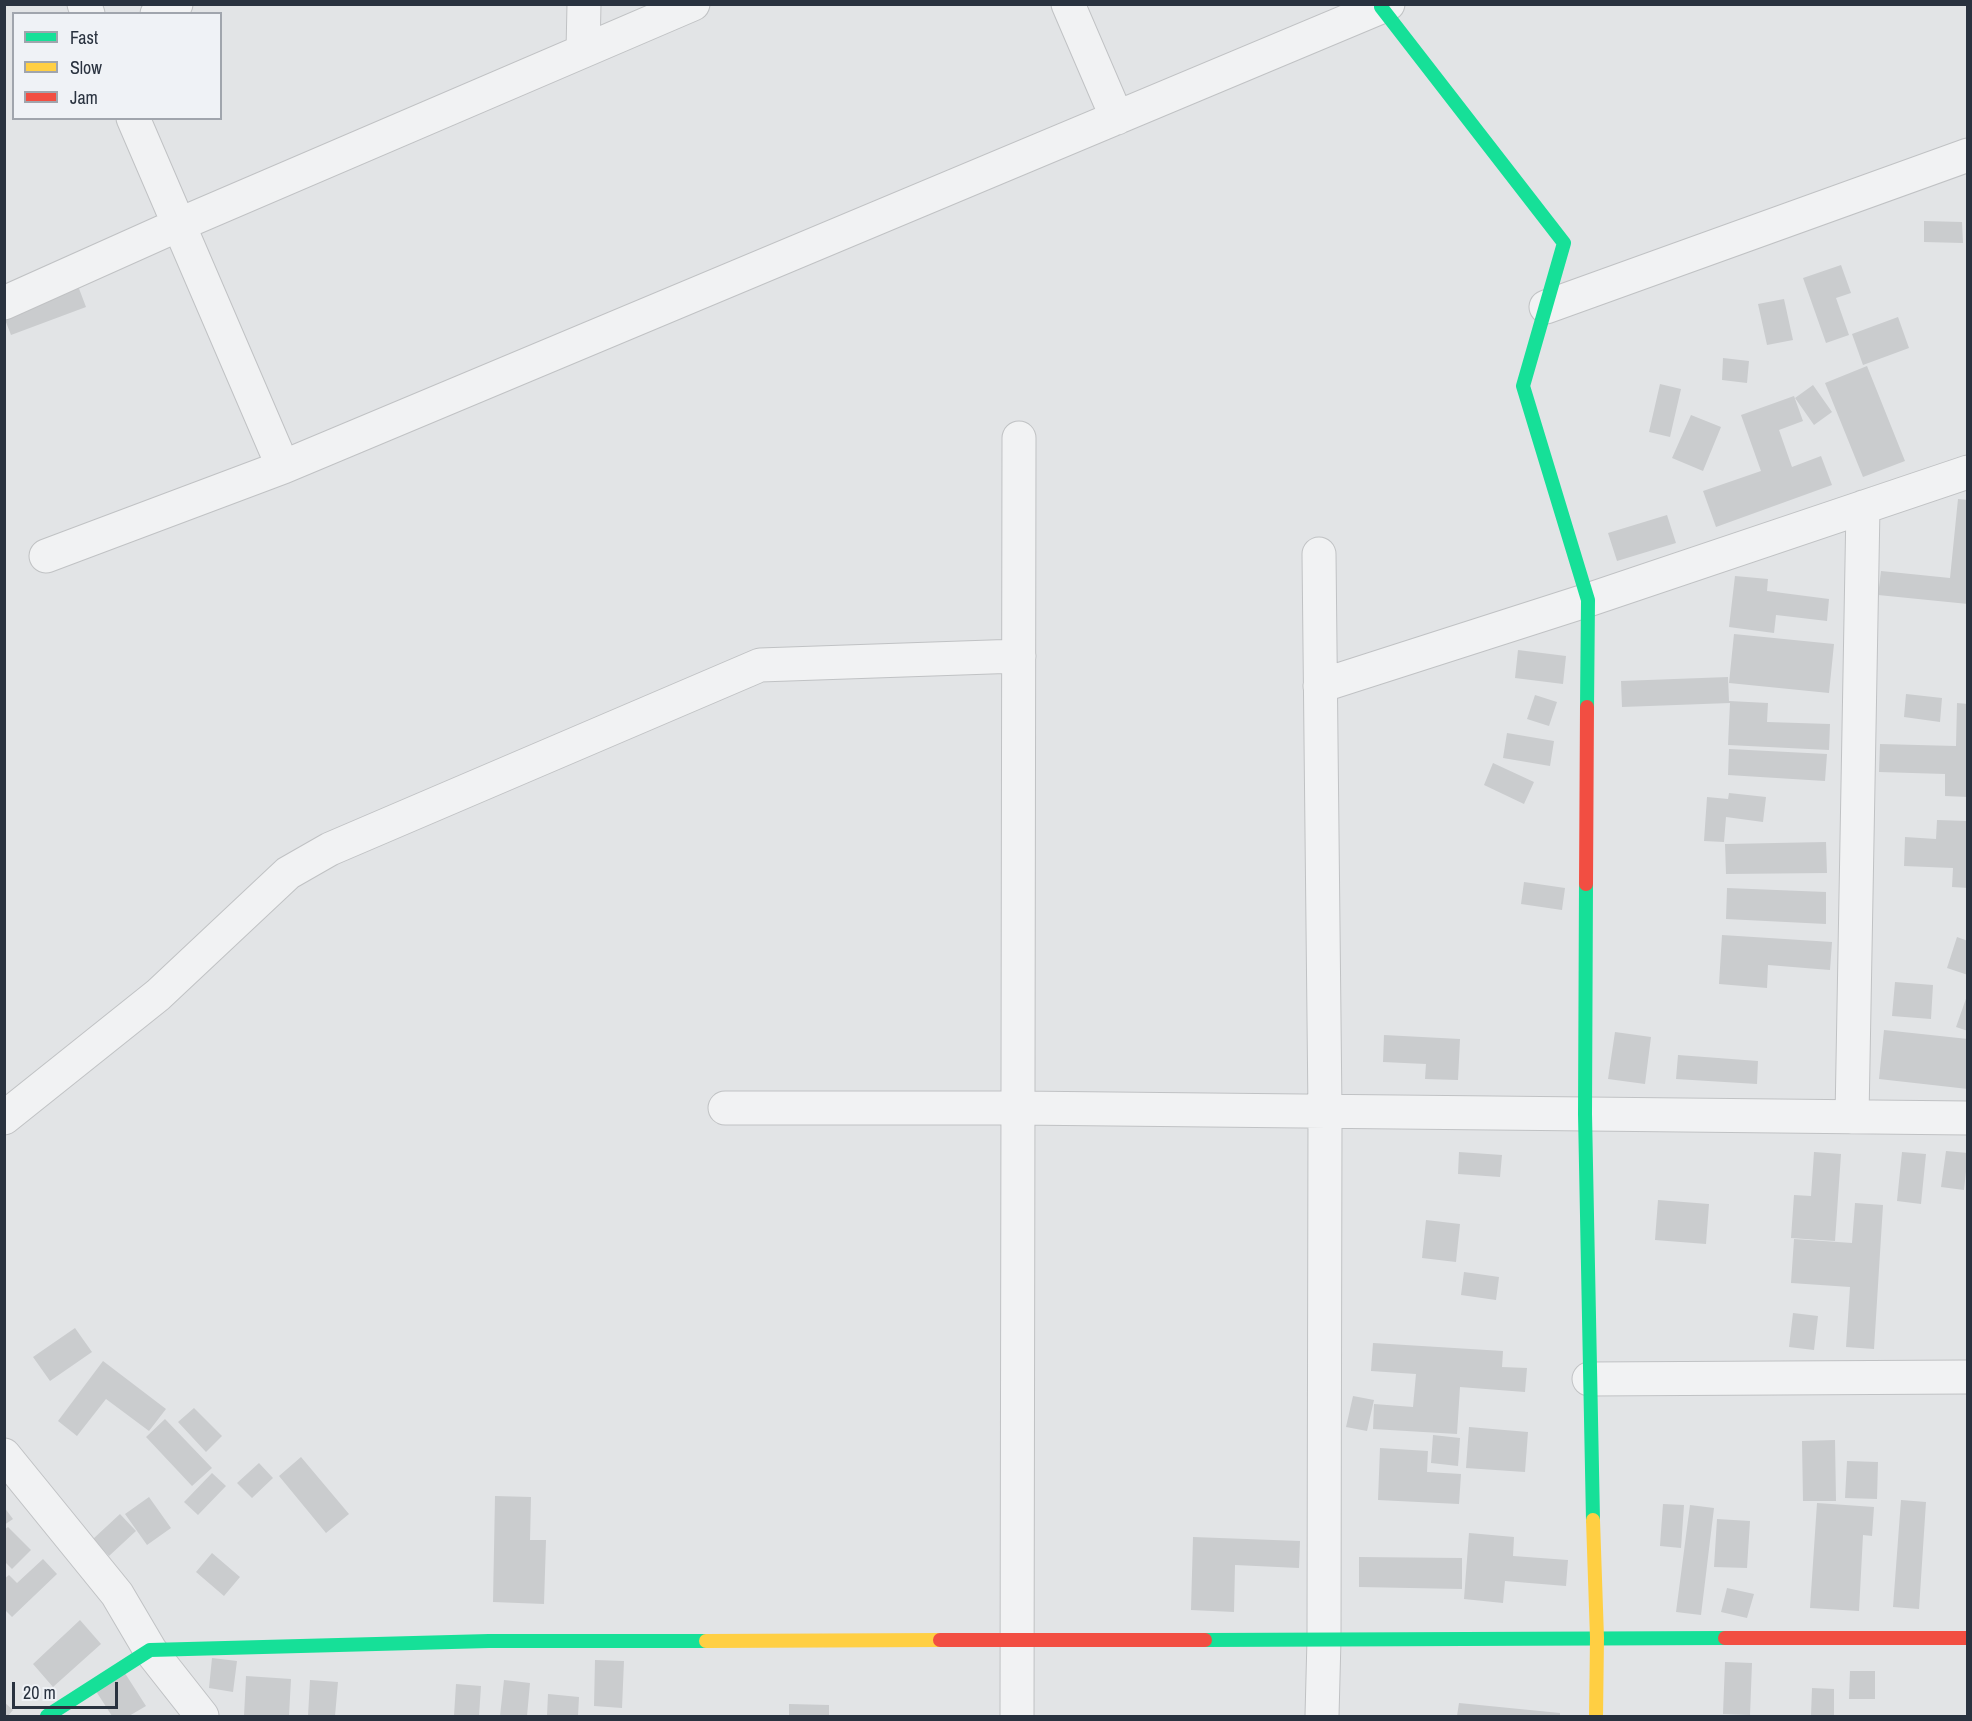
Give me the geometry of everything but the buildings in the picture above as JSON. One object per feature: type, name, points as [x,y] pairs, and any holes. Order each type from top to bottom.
[{"type":"street","points":[[584,4],[584,51]]},
{"type":"street","points":[[4,303],[178,225],[693,4]]},
{"type":"street","points":[[1068,4],[1117,118]]},
{"type":"street","points":[[46,556],[283,467],[1384,6],[1564,243],[1523,386],[1588,600],[1585,1114],[1589,1379],[1597,1638],[1596,1716]]},
{"type":"street","points":[[134,120],[283,467]]},
{"type":"street","points":[[1546,307],[1968,155]]},
{"type":"street","points":[[1017,1716],[1019,438]]},
{"type":"street","points":[[1320,686],[1588,600],[1968,472]]},
{"type":"street","points":[[1852,1117],[1863,507]]},
{"type":"street","points":[[1319,554],[1325,1111],[1322,1716]]},
{"type":"street","points":[[4,1118],[158,995],[288,873],[330,849],[760,665],[1018,656]]},
{"type":"street","points":[[725,1108],[1018,1108],[1968,1118]]},
{"type":"street","points":[[1589,1379],[1968,1377]]},
{"type":"street","points":[[4,1455],[117,1594],[150,1650],[202,1716]]},
{"type":"street","points":[[47,1716],[150,1650],[489,1641],[1968,1638]]},
{"type":"traffic: fast","points":[[1381,7],[1564,243],[1523,386],[1588,600],[1587,707]]},
{"type":"traffic: fast","points":[[1586,884],[1585,1114],[1593,1520]]},
{"type":"traffic: fast","points":[[1205,1640],[1725,1638]]},
{"type":"traffic: fast","points":[[47,1716],[150,1650],[489,1641],[706,1641]]},
{"type":"traffic: slow","points":[[1593,1520],[1597,1638],[1596,1716]]},
{"type":"traffic: slow","points":[[706,1641],[940,1640]]},
{"type":"traffic: jam","points":[[1586,884],[1587,707]]},
{"type":"traffic: jam","points":[[1725,1638],[1968,1638]]},
{"type":"traffic: jam","points":[[940,1640],[1205,1640]]}]
